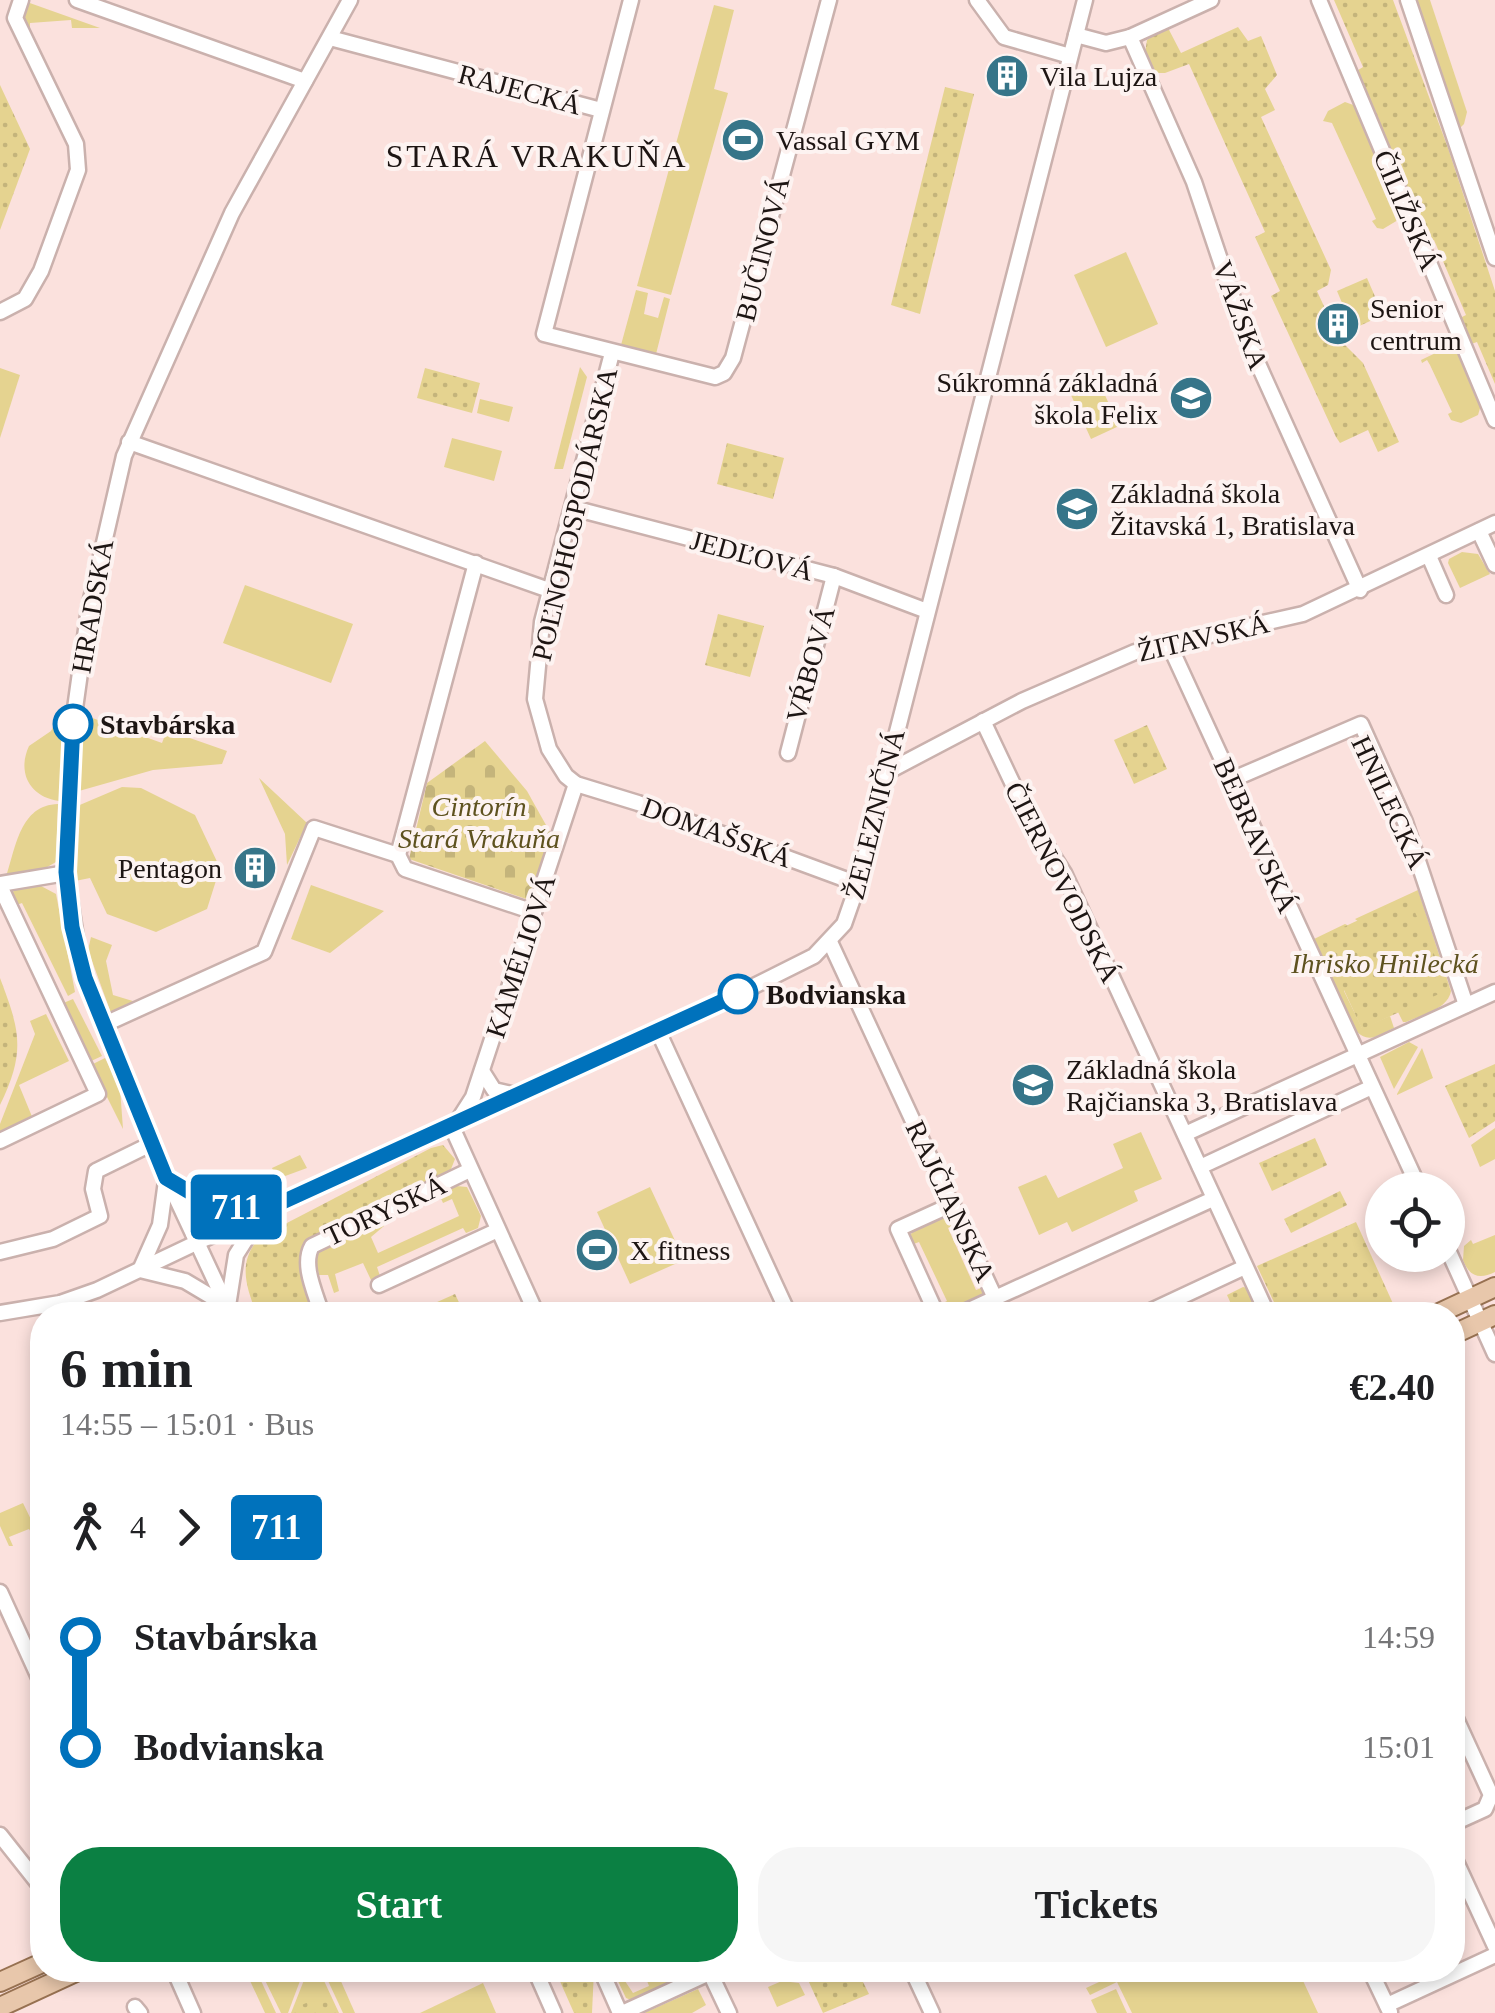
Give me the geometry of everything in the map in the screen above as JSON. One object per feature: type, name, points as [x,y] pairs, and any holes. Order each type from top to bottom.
[{"type":"main road","points":[[1462,1302],[1495,1287]]},
{"type":"main road","points":[[0,1982],[30,1968]]},
{"type":"main road","points":[[0,2007],[54,1982]]},
{"type":"street","points":[[0,312],[25,298],[42,272],[79,164],[76,144],[15,18],[21,0]]},
{"type":"street","points":[[77,0],[99,4],[305,81]]},
{"type":"street","name":"HRADSKÁ","points":[[225,1302],[166,1178],[76,948],[66,872],[70,760],[84,636],[114,486],[130,442],[232,213],[350,0]]},
{"type":"street","name":"RAJECKÁ","points":[[330,38],[600,110],[631,0]]},
{"type":"street","points":[[977,0],[1004,37],[1070,56]]},
{"type":"street","name":"ŽELEZNIČNÁ","points":[[62,1302],[140,1270],[658,1031],[799,964],[830,942],[844,924],[858,884],[1085,0]]},
{"type":"street","points":[[1076,35],[1106,43],[1211,0]]},
{"type":"street","name":"ČILIŽSKÁ","points":[[1319,0],[1495,420]]},
{"type":"street","points":[[1408,0],[1495,258]]},
{"type":"street","name":"BUČINOVÁ","points":[[612,353],[710,377],[721,375],[729,367],[828,6]]},
{"type":"street","name":"VÁŽSKA","points":[[1130,36],[1194,182],[1246,337],[1360,590]]},
{"type":"street","points":[[600,110],[544,334],[612,353]]},
{"type":"street","name":"POĽNOHOSPODÁRSKA","points":[[576,784],[566,776],[549,749],[535,699],[537,652],[612,353]]},
{"type":"street","points":[[130,442],[550,590]]},
{"type":"street","name":"JEDĽOVÁ","points":[[573,508],[834,576],[928,611]]},
{"type":"street","name":"ŽITAVSKÁ","points":[[884,773],[983,721],[1125,656],[1168,642],[1302,614],[1360,590],[1495,523]]},
{"type":"street","points":[[1479,531],[1495,564]]},
{"type":"street","points":[[1430,556],[1446,594]]},
{"type":"street","points":[[398,855],[476,563]]},
{"type":"street","name":"VŔBOVÁ","points":[[788,753],[834,576]]},
{"type":"street","name":"BEBRAVSKÁ","points":[[1168,642],[1412,1172]]},
{"type":"street","points":[[900,714],[904,745],[926,754]]},
{"type":"street","name":"ČIERNOVODSKÁ","points":[[983,721],[1029,818],[1064,872],[1262,1302]]},
{"type":"street","name":"HNILECKÁ","points":[[1232,780],[1361,724],[1405,822],[1466,1006]]},
{"type":"street","name":"DOMAŠSKÁ","points":[[576,784],[653,808],[858,884]]},
{"type":"street","name":"KAMÉLIOVÁ","points":[[453,1125],[470,1104],[482,1072],[576,784]]},
{"type":"street","points":[[105,1024],[264,952],[314,828],[398,855],[406,869],[534,912]]},
{"type":"street","points":[[0,1141],[98,1094],[0,885],[66,872]]},
{"type":"street","name":"RAJČIANSKA","points":[[830,942],[995,1298],[1213,1199]]},
{"type":"street","points":[[1185,1134],[1495,992]]},
{"type":"street","points":[[658,1031],[782,1302]]},
{"type":"street","name":"KAMÉLIOVÁ","points":[[482,1072],[494,1090],[518,1095]]},
{"type":"street","points":[[1200,1167],[1372,1087]]},
{"type":"street","points":[[453,1125],[531,1302]]},
{"type":"street","points":[[0,1252],[53,1239],[100,1216],[94,1189],[96,1171],[152,1144]]},
{"type":"street","name":"TORYSKÁ","points":[[318,1302],[307,1265],[307,1253],[312,1246],[470,1170]]},
{"type":"street","points":[[216,1302],[185,1281],[140,1270],[160,1225],[166,1178],[210,1204],[265,1210],[236,1255],[230,1302]]},
{"type":"street","points":[[931,1302],[898,1229],[953,1204]]},
{"type":"street","points":[[379,1285],[498,1230]]},
{"type":"street","points":[[1170,1302],[1245,1267]]},
{"type":"street","points":[[1457,1272],[1468,1299],[1487,1318],[1495,1354]]},
{"type":"street","points":[[986,1302],[995,1298]]},
{"type":"street","name":"ŽELEZNIČNÁ","points":[[0,1313],[30,1308]]},
{"type":"street","points":[[0,1592],[30,1658]]},
{"type":"street","points":[[1465,1739],[1490,1795],[1485,1809],[1465,1818]]},
{"type":"street","points":[[0,1836],[30,1873]]},
{"type":"street","points":[[1465,1881],[1493,1942]]},
{"type":"street","points":[[1465,1970],[1495,1955]]},
{"type":"street","points":[[179,1982],[193,2013]]},
{"type":"street","points":[[540,1982],[554,2013]]},
{"type":"street","points":[[607,1982],[621,2013],[691,1982]]},
{"type":"street","points":[[716,1982],[729,2013]]},
{"type":"street","points":[[918,1982],[932,2013]]},
{"type":"street","points":[[1376,1982],[1389,2009],[1442,1982]]},
{"type":"green space","points":[[1334,0],[1393,0],[1495,291],[1495,384],[1477,342],[1468,345],[1458,319],[1466,315],[1434,240],[1426,242],[1355,72],[1363,67]]},
{"type":"green space","points":[[1414,0],[1430,0],[1467,112],[1458,130]]},
{"type":"green space","points":[[27,2],[100,28],[72,28],[71,20],[30,23],[30,31],[24,16]]},
{"type":"green space","points":[[714,5],[734,10],[714,89],[728,93],[671,295],[637,286]]},
{"type":"green space","points":[[1167,26],[1181,53],[1238,27],[1248,41],[1261,36],[1277,75],[1265,89],[1275,110],[1261,117],[1331,270],[1328,285],[1317,291],[1339,339],[1363,363],[1399,442],[1378,452],[1368,430],[1340,443],[1336,437],[1271,296],[1280,291],[1255,237],[1265,232],[1189,64],[1156,73],[1145,53],[1147,40]]},
{"type":"green space","points":[[0,85],[30,149],[0,230]]},
{"type":"green space","points":[[945,87],[974,94],[920,314],[891,305]]},
{"type":"green space","points":[[1345,102],[1356,106],[1398,212],[1398,220],[1383,229],[1372,221],[1376,219],[1332,123],[1323,121],[1328,111]]},
{"type":"green space","points":[[1126,252],[1158,324],[1106,347],[1074,275]]},
{"type":"green space","points":[[1367,278],[1383,315],[1353,329],[1337,291]]},
{"type":"green space","points":[[636,290],[648,293],[644,314],[658,318],[664,297],[670,299],[656,354],[621,345]]},
{"type":"green space","points":[[1446,348],[1459,354],[1481,405],[1478,415],[1461,423],[1451,420],[1448,414],[1452,412],[1430,365],[1421,360]]},
{"type":"green space","points":[[580,367],[587,377],[563,469],[554,469]]},
{"type":"green space","points":[[0,368],[20,375],[0,438]]},
{"type":"green space","points":[[425,368],[480,383],[472,413],[417,398]]},
{"type":"green space","points":[[1099,382],[1119,426],[1091,439],[1071,395]]},
{"type":"green space","points":[[480,399],[513,407],[509,422],[477,413]]},
{"type":"green space","points":[[452,438],[502,451],[494,481],[444,467]]},
{"type":"green space","points":[[727,443],[784,458],[773,499],[717,484]]},
{"type":"green space","points":[[1462,552],[1478,554],[1490,574],[1460,588],[1448,563]]},
{"type":"green space","points":[[245,585],[353,624],[331,683],[223,643]]},
{"type":"green space","points":[[718,614],[764,626],[750,677],[705,665]]},
{"type":"green space","points":[[61,712],[65,717],[59,801],[33,789],[24,765],[29,746],[51,731]]},
{"type":"green space","points":[[84,715],[162,743],[167,730],[227,751],[222,764],[153,770],[79,791]]},
{"type":"green space","points":[[1147,725],[1167,769],[1134,784],[1114,740]]},
{"type":"green space","name":"Cintorín Stará Vrakuňa","points":[[485,741],[527,791],[551,834],[529,900],[409,859],[427,783]]},
{"type":"green space","points":[[259,778],[307,823],[287,865],[285,834]]},
{"type":"green space","points":[[122,787],[141,788],[195,815],[220,868],[207,909],[156,932],[107,914],[90,878],[75,881],[75,807]]},
{"type":"green space","points":[[58,804],[56,862],[42,870],[6,877],[27,820],[45,806]]},
{"type":"green space","points":[[311,885],[384,911],[330,953],[291,939]]},
{"type":"green space","points":[[41,886],[56,894],[75,992],[68,996],[22,903],[14,906],[10,894]]},
{"type":"green space","points":[[1418,890],[1451,991],[1440,1007],[1403,1022],[1398,1012],[1450,988],[1355,919]]},
{"type":"green space","name":"Ihrisko Hnilecká","points":[[1408,897],[1450,989],[1362,1029],[1320,938]]},
{"type":"green space","points":[[1345,924],[1344,991],[1362,1028],[1390,1016],[1394,1028],[1375,1037],[1357,1032],[1314,939]]},
{"type":"green space","points":[[91,937],[112,945],[106,961],[113,995],[136,1002],[111,1013],[88,950]]},
{"type":"green space","points":[[0,978],[16,1027],[17,1055],[0,1105]]},
{"type":"green space","points":[[73,999],[102,1056],[89,1062],[61,1004]]},
{"type":"green space","points":[[46,1014],[69,1061],[19,1085],[33,1119],[0,1134],[0,1124],[35,1034],[30,1021]]},
{"type":"green space","points":[[1409,1042],[1418,1047],[1394,1089],[1380,1057]]},
{"type":"green space","points":[[1422,1048],[1433,1078],[1397,1095],[1397,1094]]},
{"type":"green space","points":[[105,1058],[120,1088],[123,1129],[91,1065]]},
{"type":"green space","points":[[1495,1064],[1495,1121],[1469,1138],[1445,1086]]},
{"type":"green space","points":[[1495,1128],[1495,1159],[1480,1167],[1471,1145]]},
{"type":"green space","points":[[1141,1132],[1162,1179],[1134,1191],[1138,1201],[1072,1232],[1067,1222],[1039,1235],[1018,1187],[1046,1175],[1058,1198],[1123,1168],[1113,1144]]},
{"type":"green space","points":[[1315,1138],[1327,1165],[1272,1191],[1259,1163]]},
{"type":"green space","points":[[443,1145],[455,1159],[449,1174],[309,1240],[301,1256],[313,1302],[253,1302],[246,1265],[260,1237]]},
{"type":"green space","points":[[300,1155],[307,1168],[277,1179],[272,1168]]},
{"type":"green space","points":[[456,1186],[467,1187],[481,1216],[478,1228],[466,1233],[463,1228],[377,1267],[380,1276],[371,1280],[363,1263],[335,1274],[339,1291],[334,1293],[328,1275],[319,1275],[315,1256],[321,1249],[382,1221],[384,1226],[371,1237],[378,1253],[459,1216],[452,1199],[443,1203],[439,1194]]},
{"type":"green space","points":[[650,1187],[684,1260],[630,1284],[597,1212]]},
{"type":"green space","points":[[1340,1191],[1347,1205],[1291,1233],[1284,1219]]},
{"type":"green space","points":[[952,1219],[956,1224],[948,1228],[976,1290],[984,1287],[982,1299],[945,1302],[919,1242],[911,1245],[909,1239],[915,1230],[935,1220]]},
{"type":"green space","points":[[1356,1222],[1365,1242],[1365,1272],[1379,1272],[1392,1302],[1274,1302],[1257,1266]]},
{"type":"green space","points":[[1495,1235],[1495,1272],[1484,1276],[1468,1270],[1465,1245],[1471,1240],[1473,1244]]},
{"type":"green space","points":[[1247,1288],[1254,1302],[1230,1302],[1227,1295]]},
{"type":"green space","points":[[455,1294],[459,1302],[437,1302]]},
{"type":"green space","points":[[23,1503],[30,1517],[30,1531],[9,1537],[13,1546],[9,1546],[0,1526],[0,1513]]},
{"type":"green space","points":[[251,1982],[262,1982],[276,2013],[265,2013]]},
{"type":"green space","points":[[266,1982],[300,1982],[288,2013],[281,2013]]},
{"type":"green space","points":[[303,1982],[325,1982],[339,2013],[291,2013]]},
{"type":"green space","points":[[329,1982],[341,1982],[355,2013],[343,2013]]},
{"type":"green space","points":[[560,1982],[593,1982],[592,2013],[574,2013]]},
{"type":"green space","points":[[618,1982],[626,1982],[633,1993],[649,1986],[647,1982],[667,1982],[631,2000]]},
{"type":"green space","points":[[780,1982],[799,1983],[805,1995],[777,2007],[768,1987]]},
{"type":"green space","points":[[809,1982],[863,1982],[869,1994],[823,2013]]},
{"type":"green space","points":[[1099,1982],[1117,1982],[1090,1995],[1086,1988]]},
{"type":"green space","points":[[1117,1982],[1304,1982],[1318,2013],[1132,2013]]},
{"type":"green space","points":[[483,1983],[496,2013],[420,2013]]},
{"type":"green space","points":[[698,1989],[706,2005],[692,2013],[644,2013]]},
{"type":"green space","points":[[1116,1989],[1127,2013],[1097,2013],[1091,2000]]},
{"type":"green space","points":[[324,1995],[331,1997],[338,2013],[293,2013],[295,2008]]},
{"type":"bus line","name":"711","points":[[73,724],[66,872],[80,963],[166,1178],[210,1204],[265,1210],[738,994]]},
{"type":"place","name":"Vila Lujza","points":[[1007,76]]},
{"type":"place","name":"Vassal GYM","points":[[743,140]]},
{"type":"place","name":"Senior centrum","points":[[1338,324]]},
{"type":"place","name":"Súkromná základná škola Felix","points":[[1191,398]]},
{"type":"place","name":"Základná škola Žitavská 1, Bratislava","points":[[1077,509]]},
{"type":"place","name":"Stavbárska","points":[[73,724]]},
{"type":"place","name":"Pentagon","points":[[255,868]]},
{"type":"place","name":"Bodvianska","points":[[738,994]]},
{"type":"place","name":"Základná škola Rajčianska 3, Bratislava","points":[[1033,1085]]},
{"type":"place","name":"X fitness","points":[[597,1250]]},
{"type":"district","name":"STARÁ VRAKUŇA","points":[[537,156]]}]
